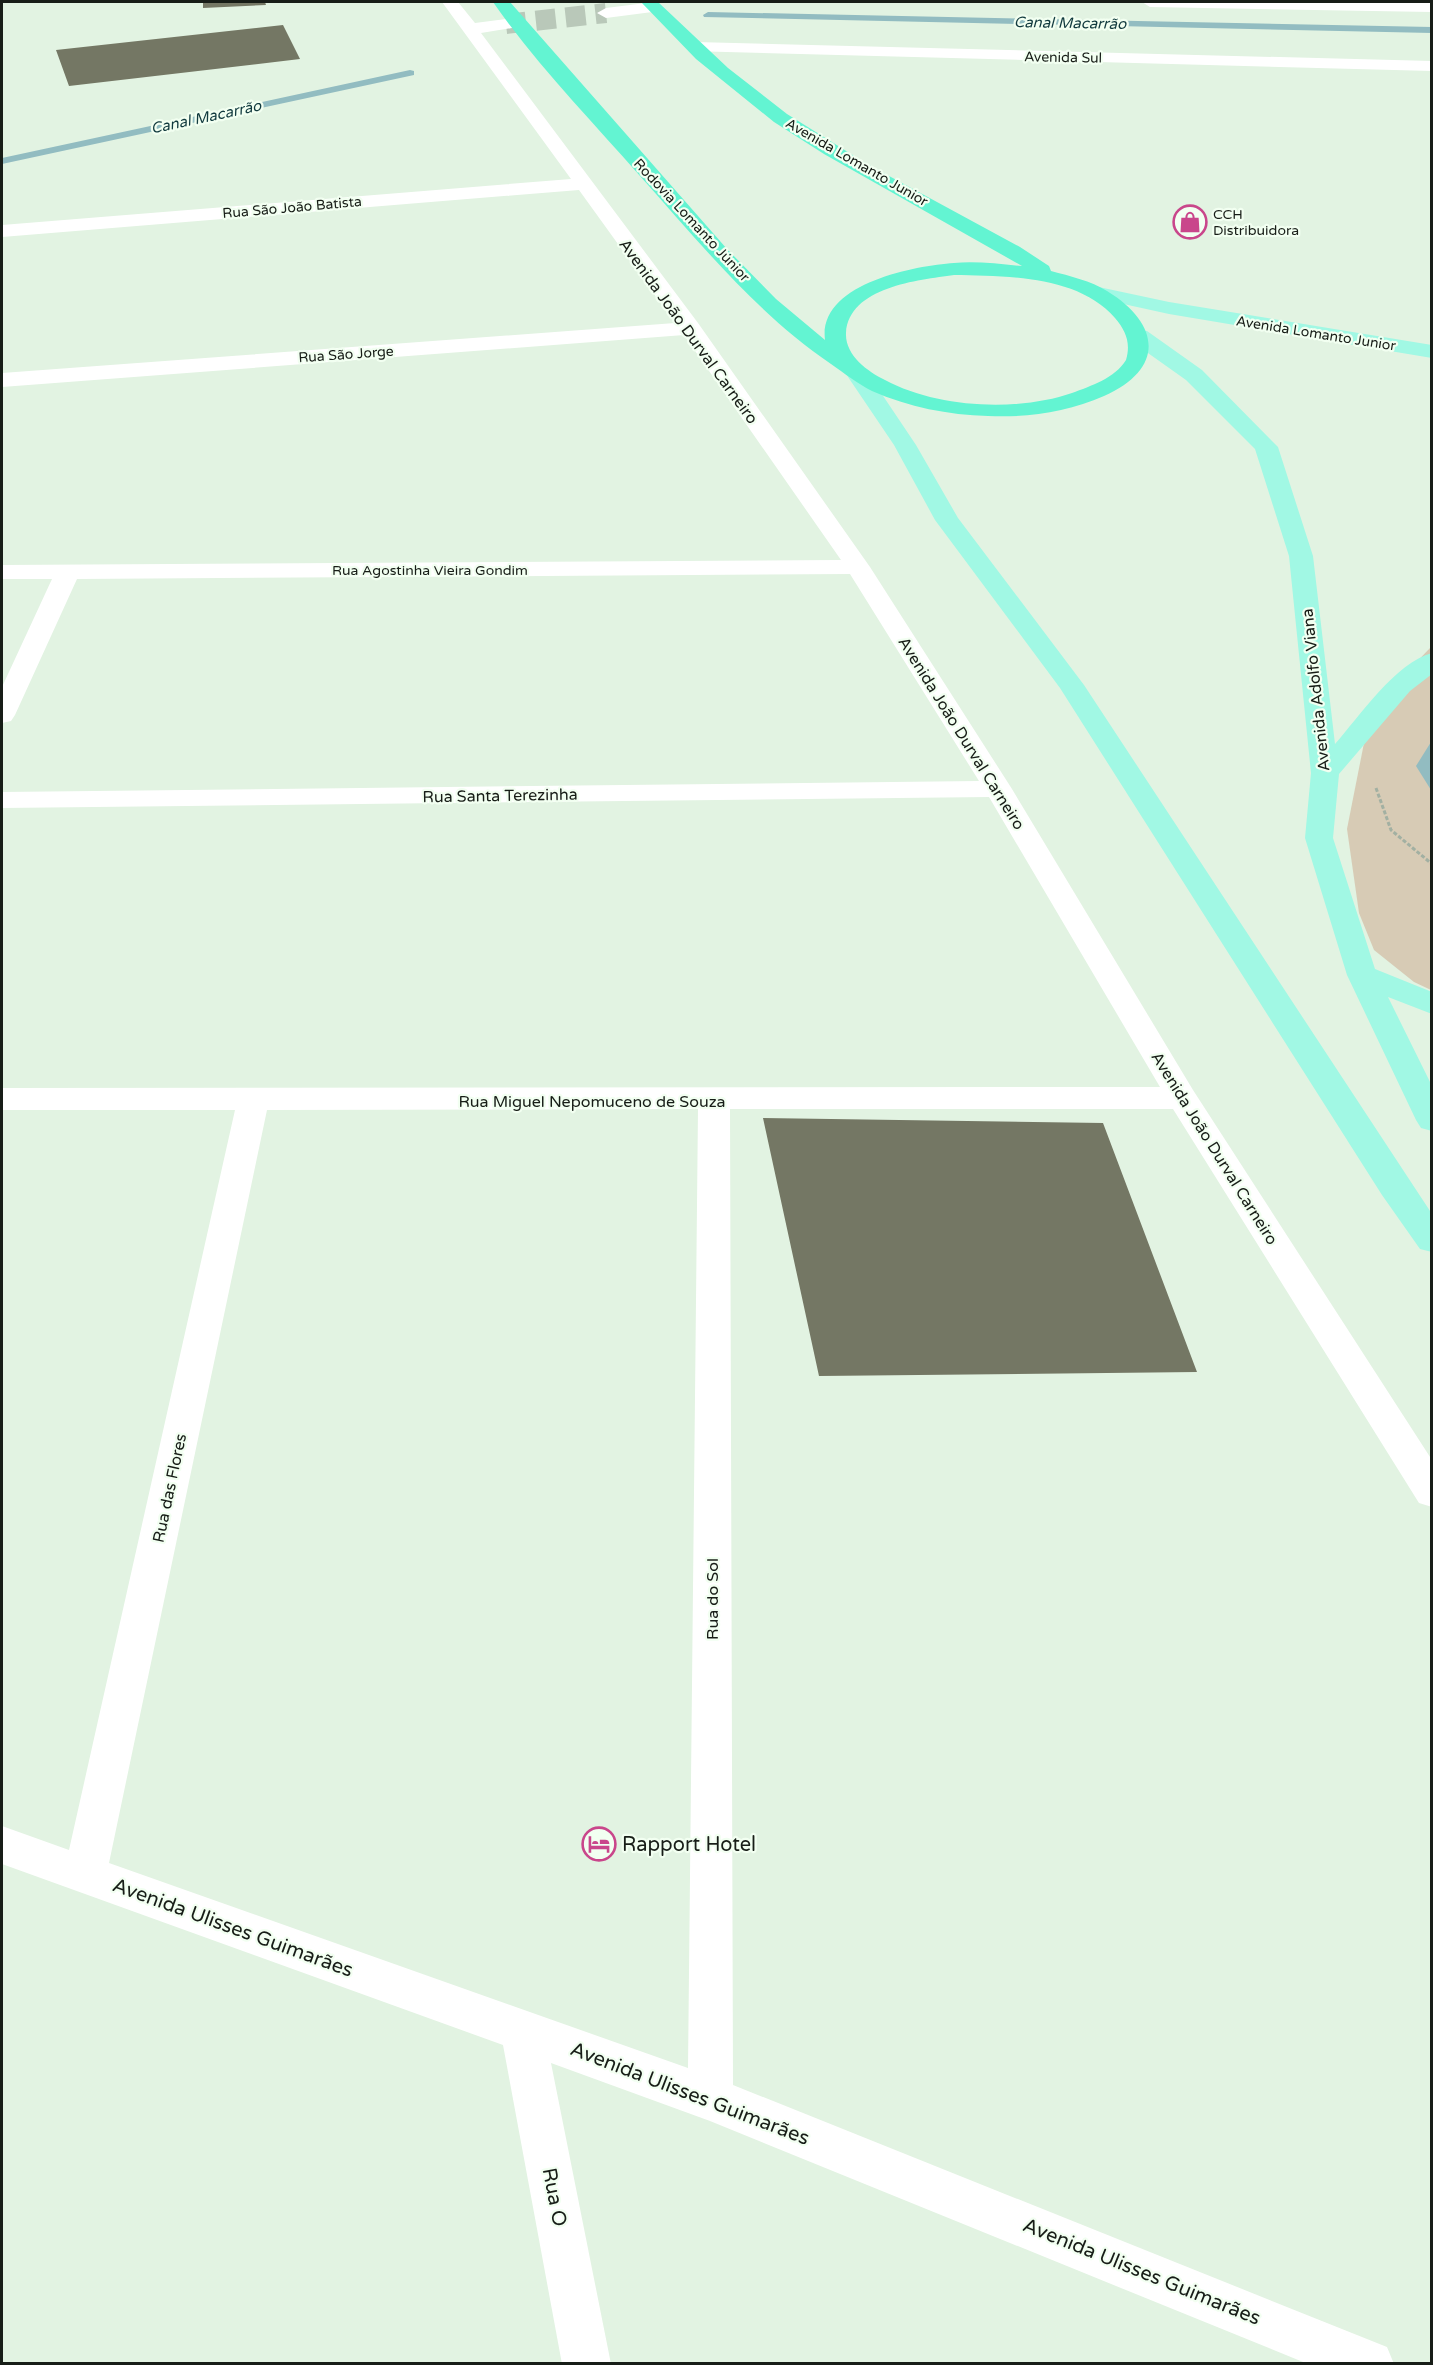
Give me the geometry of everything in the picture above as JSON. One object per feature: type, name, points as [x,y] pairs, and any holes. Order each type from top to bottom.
[{"type":"highway","name":"Rodovia Lomanto Júnior","points":[[501,2],[555,70],[723,258],[816,346],[855,371]]},
{"type":"highway","name":"Avenida Lomanto Junior","points":[[652,4],[743,91],[802,133],[1006,247],[1053,278]]},
{"type":"highway","points":[[954,269],[1004,269],[1053,278],[1094,292],[1124,313],[1139,336],[1137,360],[1115,383],[1078,399],[1030,409],[979,410],[930,403],[887,390],[855,371],[837,349],[834,327],[846,306],[872,288],[908,276],[954,269]]},
{"type":"main road","name":"Avenida Lomanto Junior","points":[[1094,292],[1169,309],[1431,352]]},
{"type":"main road","name":"Avenida Adolfo Viana","points":[[1139,336],[1194,375],[1266,447],[1301,556],[1325,773],[1319,838],[1362,975],[1431,1120]]},
{"type":"main road","name":"Rodovia Lomanto Júnior","points":[[855,371],[905,445],[947,520],[1071,685],[1394,1187],[1431,1240]]},
{"type":"main road","points":[[1325,773],[1401,685],[1431,661]]},
{"type":"main road","points":[[1362,975],[1431,1004]]},
{"type":"street","name":"Avenida João Durval Carneiro","points":[[450,2],[690,328],[858,567],[998,789],[1182,1098],[1431,1492]]},
{"type":"street","points":[[1150,2],[1431,7]]},
{"type":"street","points":[[606,13],[652,4]]},
{"type":"street","points":[[471,28],[506,24]]},
{"type":"street","name":"Avenida Sul","points":[[695,47],[1431,66]]},
{"type":"street","name":"Rua São João Batista","points":[[2,231],[582,184]]},
{"type":"street","name":"Rua São Jorge","points":[[2,380],[690,328]]},
{"type":"street","name":"Rua Agostinha Vieira Gondim","points":[[2,572],[858,567]]},
{"type":"street","points":[[2,715],[68,573]]},
{"type":"street","name":"Rua Santa Terezinha","points":[[2,800],[998,789]]},
{"type":"street","name":"Rua Miguel Nepomuceno de Souza","points":[[2,1099],[714,1101],[1182,1098]]},
{"type":"street","name":"Rua das Flores","points":[[85,1875],[253,1101]]},
{"type":"street","name":"Rua do Sol","points":[[710,2098],[714,1101]]},
{"type":"street","name":"Avenida Ulisses Guimarães","points":[[2,1845],[710,2098],[1370,2364]]},
{"type":"street","name":"Rua O","points":[[522,2030],[587,2364]]},
{"type":"path","points":[[1375,786],[1391,830],[1431,864]]},
{"type":"shaded area","points":[[1431,647],[1431,990],[1414,982],[1374,950],[1359,913],[1347,829],[1364,743],[1404,675]]},
{"type":"water","points":[[1431,742],[1431,790],[1416,766]]},
{"type":"building","points":[[203,2],[265,2],[266,5],[203,8]]},
{"type":"building","points":[[283,25],[300,59],[69,86],[56,50]]},
{"type":"building","points":[[763,1118],[1103,1123],[1197,1372],[819,1376]]},
{"type":"waterway","name":"Canal Macarrão","points":[[708,15],[1432,30]]},
{"type":"waterway","name":"Canal Macarrão","points":[[2,161],[410,73]]},
{"type":"tunnel","points":[[506,24],[606,13]]},
{"type":"place","name":"CCH Distribuidora","points":[[1190,222]]},
{"type":"place","name":"Rapport Hotel","points":[[599,1844]]}]
